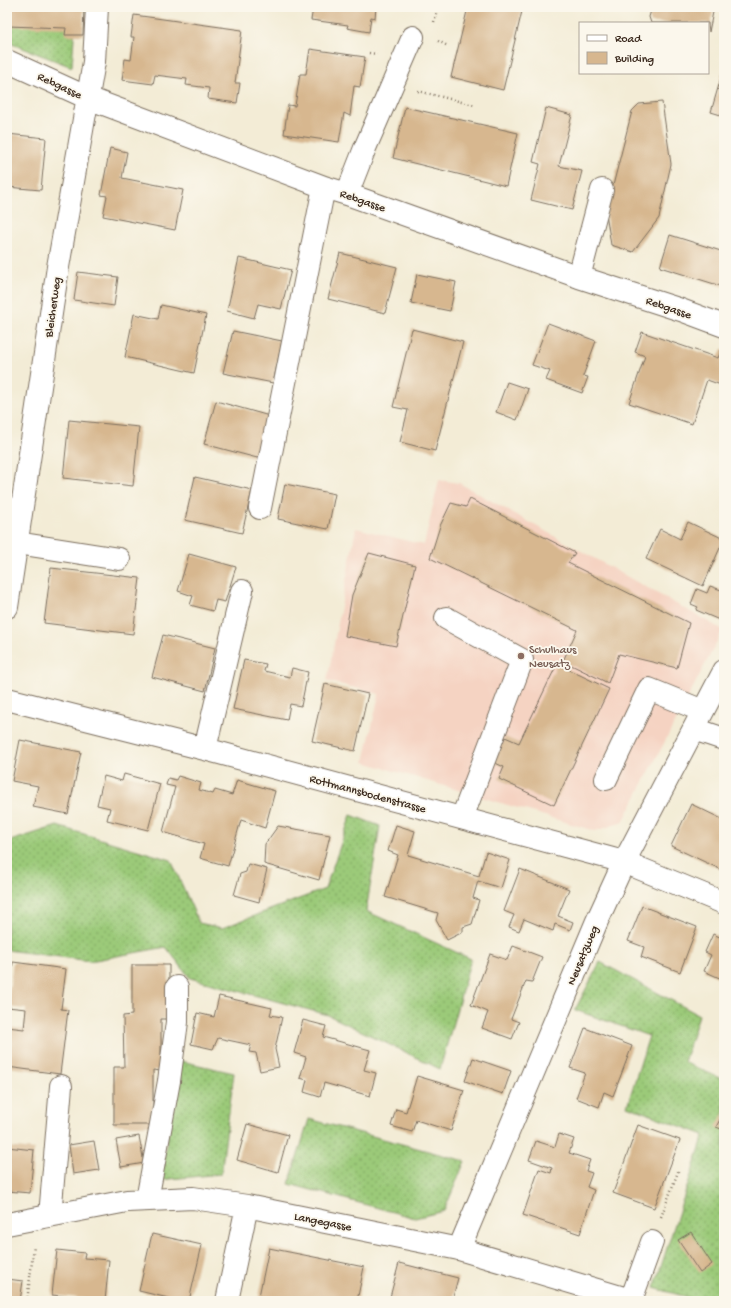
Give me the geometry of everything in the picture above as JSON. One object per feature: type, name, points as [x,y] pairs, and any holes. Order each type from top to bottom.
[{"type":"street","name":"Bleicherweg","points":[[7,607],[58,267],[94,62],[97,7]]},
{"type":"street","points":[[347,194],[365,148],[413,37]]},
{"type":"street","name":"Rebgasse","points":[[7,61],[88,98],[324,187],[579,277],[681,310],[724,326]]},
{"type":"street","points":[[260,508],[324,187]]},
{"type":"street","points":[[579,277],[602,190]]},
{"type":"street","points":[[17,543],[119,559]]},
{"type":"street","points":[[205,749],[242,591]]},
{"type":"street","points":[[446,618],[522,660],[462,818]]},
{"type":"street","name":"Neusatzweg","points":[[459,1249],[597,921],[624,862],[724,671]]},
{"type":"street","points":[[606,779],[649,689],[698,720],[724,739]]},
{"type":"street","name":"Rottmannsbodenstrasse","points":[[7,699],[205,749],[624,862],[724,903]]},
{"type":"street","points":[[147,1200],[171,1066],[177,1022],[177,987]]},
{"type":"street","points":[[44,1217],[61,1086]]},
{"type":"street","name":"Langegasse","points":[[7,1224],[126,1201],[193,1198],[247,1206],[459,1249],[609,1298],[632,1301]]},
{"type":"street","points":[[227,1301],[247,1206]]},
{"type":"street","points":[[632,1301],[652,1242]]},
{"type":"path","points":[[392,84],[474,105]]},
{"type":"path","points":[[652,1242],[679,1169]]},
{"type":"path","points":[[27,1301],[44,1217]]},
{"type":"shaded area","name":"Schulhaus Neusatz","points":[[439,480],[459,483],[723,630],[623,822],[595,831],[364,762],[379,694],[327,681],[356,528],[424,545]]},
{"type":"green space","points":[[7,7],[76,7],[72,67],[7,42]]},
{"type":"green space","points":[[351,815],[380,826],[366,911],[471,959],[440,1069],[328,1015],[190,978],[166,947],[90,961],[7,950],[7,842],[57,826],[171,860],[199,923],[222,928],[325,889]]},
{"type":"green space","points":[[600,962],[699,1015],[684,1062],[724,1080],[724,1301],[702,1301],[654,1288],[704,1135],[627,1106],[649,1036],[575,1010]]},
{"type":"green space","points":[[181,1061],[234,1073],[221,1174],[160,1180]]},
{"type":"green space","points":[[309,1119],[465,1161],[444,1211],[415,1218],[289,1184]]},
{"type":"building","points":[[8,7],[84,7],[83,35],[65,35],[66,28],[7,26]]},
{"type":"building","points":[[376,7],[375,18],[371,17],[369,32],[347,28],[348,25],[311,20],[313,8]]},
{"type":"building","points":[[468,7],[523,7],[503,90],[451,77]]},
{"type":"building","points":[[652,7],[714,7],[709,32],[709,22],[651,22],[649,17]]},
{"type":"building","points":[[134,15],[242,30],[235,83],[240,83],[237,103],[208,99],[209,88],[186,85],[187,79],[155,75],[153,84],[122,80],[125,59],[131,60],[134,37],[131,37]]},
{"type":"building","points":[[310,49],[365,57],[360,87],[354,86],[350,116],[344,113],[339,142],[284,134],[288,105],[295,106],[300,74],[306,74]]},
{"type":"building","points":[[724,67],[724,116],[711,112]]},
{"type":"building","points":[[662,102],[671,164],[659,218],[633,252],[611,245],[606,213],[632,111],[639,104]]},
{"type":"building","points":[[405,107],[518,133],[506,186],[393,158]]},
{"type":"building","points":[[546,108],[572,115],[559,166],[582,171],[572,210],[531,200],[540,164],[533,162]]},
{"type":"building","points":[[7,134],[46,138],[41,190],[7,187]]},
{"type":"building","points":[[110,148],[127,152],[122,178],[183,190],[175,230],[103,216],[107,196],[101,195]]},
{"type":"building","points":[[670,235],[724,252],[724,287],[660,267]]},
{"type":"building","points":[[340,253],[397,267],[385,313],[328,299]]},
{"type":"building","points":[[239,258],[291,270],[281,309],[258,304],[254,318],[227,311]]},
{"type":"building","points":[[78,272],[118,277],[114,306],[74,300]]},
{"type":"building","points":[[417,274],[456,282],[450,311],[411,303]]},
{"type":"building","points":[[161,305],[206,315],[194,373],[125,357],[134,314],[158,319]]},
{"type":"building","points":[[548,323],[596,341],[583,376],[588,377],[582,393],[546,380],[550,371],[532,365]]},
{"type":"building","points":[[412,329],[463,342],[435,451],[400,442],[408,410],[393,407]]},
{"type":"building","points":[[233,331],[282,341],[273,383],[223,373]]},
{"type":"building","points":[[642,332],[718,358],[722,349],[724,349],[724,386],[707,380],[692,424],[629,403],[645,356],[635,352]]},
{"type":"building","points":[[507,382],[528,389],[517,420],[496,412]]},
{"type":"building","points":[[216,401],[273,417],[261,459],[204,444]]},
{"type":"building","points":[[69,420],[139,427],[133,486],[63,478]]},
{"type":"building","points":[[195,477],[252,490],[242,533],[185,520]]},
{"type":"building","points":[[285,484],[335,494],[328,529],[278,519]]},
{"type":"building","points":[[470,499],[575,553],[568,563],[689,623],[677,668],[619,654],[608,683],[563,661],[577,630],[430,558],[440,526],[451,503],[466,507]]},
{"type":"building","points":[[688,522],[724,539],[703,586],[646,559],[660,529],[680,539]]},
{"type":"building","points":[[369,553],[415,565],[396,646],[345,636],[352,595]]},
{"type":"building","points":[[189,554],[236,567],[225,602],[216,600],[213,611],[190,605],[193,596],[178,591]]},
{"type":"building","points":[[51,568],[140,578],[133,634],[44,623]]},
{"type":"building","points":[[710,586],[724,591],[724,622],[696,610],[698,607],[691,604],[697,589],[707,593]]},
{"type":"building","points":[[163,635],[215,648],[205,691],[152,677]]},
{"type":"building","points":[[244,660],[266,664],[264,671],[290,677],[292,668],[308,672],[301,706],[290,704],[287,720],[233,709]]},
{"type":"building","points":[[557,664],[609,689],[554,805],[499,779],[504,767],[493,762],[505,737],[519,743]]},
{"type":"building","points":[[325,684],[368,694],[355,751],[312,741]]},
{"type":"building","points":[[20,740],[81,752],[68,814],[33,807],[38,786],[12,781]]},
{"type":"building","points":[[124,774],[160,784],[148,830],[107,820],[110,808],[97,805],[104,776],[122,781]]},
{"type":"building","points":[[178,776],[201,783],[199,790],[213,794],[215,790],[232,795],[237,780],[275,791],[265,828],[241,820],[228,866],[200,858],[204,844],[163,832],[175,787],[166,785],[168,778],[176,780]]},
{"type":"building","points":[[691,804],[724,820],[724,871],[671,846]]},
{"type":"building","points":[[396,825],[415,831],[408,855],[479,876],[486,852],[510,860],[501,888],[478,881],[473,898],[479,900],[472,924],[463,927],[463,932],[447,940],[436,920],[438,913],[385,897],[398,855],[388,851]]},
{"type":"building","points":[[278,826],[330,835],[319,880],[264,864],[265,844]]},
{"type":"building","points":[[248,864],[267,869],[259,902],[234,895],[240,874],[246,872]]},
{"type":"building","points":[[520,869],[569,889],[558,916],[573,922],[570,930],[555,924],[553,931],[524,919],[519,931],[509,927],[514,915],[504,911]]},
{"type":"building","points":[[642,906],[697,927],[680,972],[641,957],[644,947],[628,941]]},
{"type":"building","points":[[713,934],[724,939],[724,980],[704,971],[711,955],[705,952]]},
{"type":"building","points":[[513,946],[542,957],[532,982],[526,981],[511,1019],[519,1022],[512,1039],[482,1028],[488,1012],[471,1005],[490,954],[507,960]]},
{"type":"building","points":[[13,962],[66,969],[61,1009],[68,1010],[60,1074],[7,1067],[7,1027],[24,1029],[26,1009],[7,1007]]},
{"type":"building","points":[[132,965],[169,965],[169,1019],[161,1019],[161,1071],[153,1070],[153,1125],[114,1125],[114,1067],[124,1067],[123,1016],[132,1015]]},
{"type":"building","points":[[219,996],[272,1008],[270,1015],[282,1017],[275,1049],[279,1067],[260,1071],[256,1053],[249,1052],[251,1045],[218,1038],[213,1049],[191,1044],[197,1013],[214,1017]]},
{"type":"building","points":[[303,1020],[326,1026],[323,1037],[370,1050],[364,1070],[376,1073],[370,1096],[324,1083],[320,1097],[304,1092],[307,1080],[300,1078],[306,1057],[294,1053]]},
{"type":"building","points":[[585,1028],[632,1046],[613,1096],[604,1092],[599,1107],[576,1098],[585,1073],[570,1068]]},
{"type":"building","points":[[473,1058],[511,1071],[503,1094],[465,1081]]},
{"type":"building","points":[[417,1076],[464,1090],[451,1131],[416,1120],[412,1132],[391,1126],[396,1109],[406,1112]]},
{"type":"building","points":[[724,1112],[724,1130],[716,1127]]},
{"type":"building","points":[[247,1124],[288,1135],[278,1172],[237,1160]]},
{"type":"building","points":[[638,1125],[680,1140],[654,1208],[613,1193]]},
{"type":"building","points":[[559,1134],[574,1139],[569,1153],[590,1160],[586,1171],[592,1173],[587,1187],[594,1190],[580,1234],[523,1215],[539,1169],[551,1173],[552,1168],[529,1160],[536,1141],[555,1147]]},
{"type":"building","points":[[139,1136],[144,1163],[121,1167],[116,1140]]},
{"type":"building","points":[[94,1141],[99,1170],[73,1174],[69,1145]]},
{"type":"building","points":[[7,1147],[34,1150],[30,1193],[7,1191]]},
{"type":"building","points":[[691,1232],[712,1264],[700,1273],[678,1240]]},
{"type":"building","points":[[152,1234],[202,1245],[189,1301],[181,1301],[139,1291]]},
{"type":"building","points":[[269,1248],[364,1267],[357,1301],[258,1301]]},
{"type":"building","points":[[57,1250],[85,1253],[84,1258],[109,1260],[105,1301],[52,1295]]},
{"type":"building","points":[[399,1263],[458,1278],[452,1301],[389,1301]]},
{"type":"building","points":[[7,1279],[23,1281],[20,1301],[7,1301]]},
{"type":"place","name":"Schulhaus Neusatz","points":[[521,656]]}]
